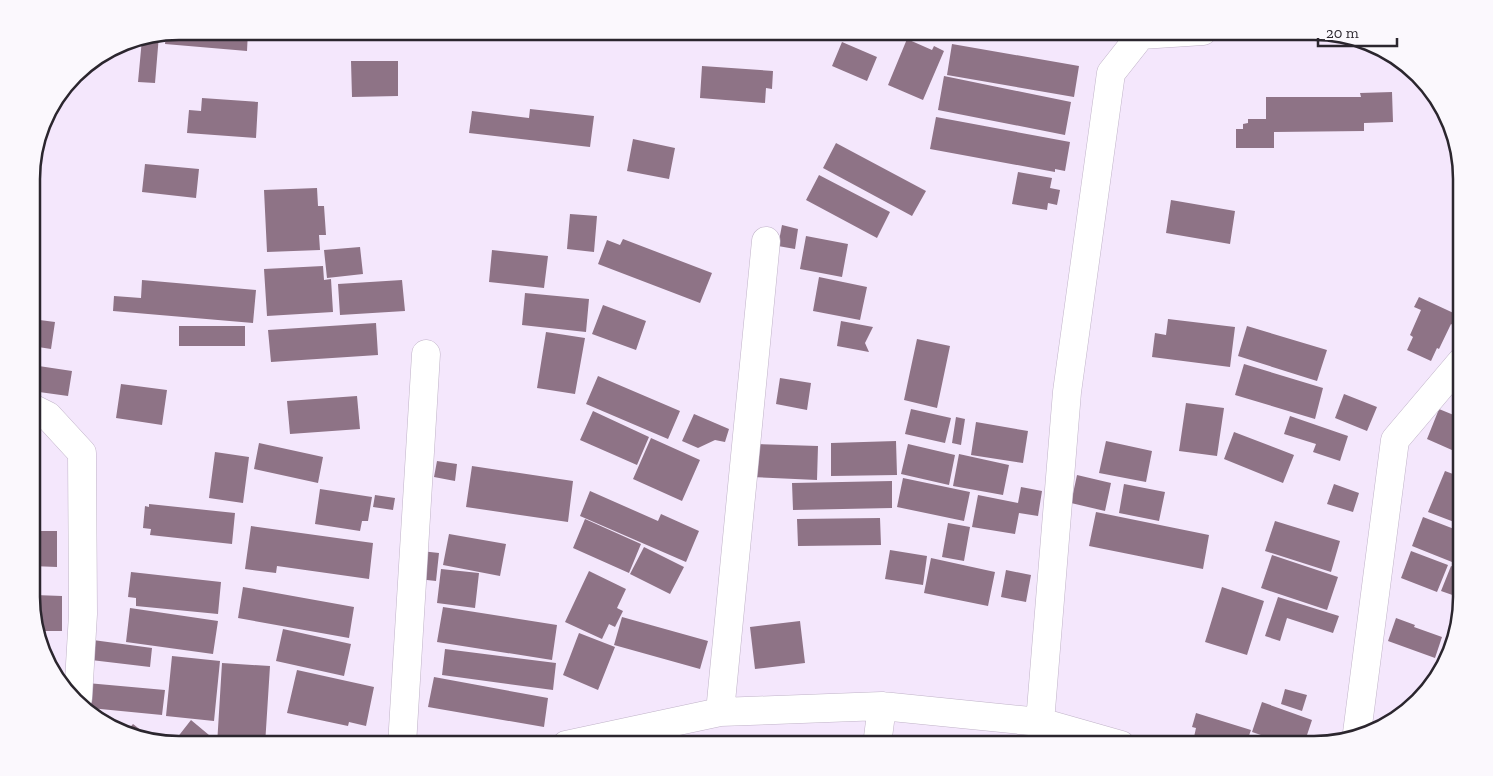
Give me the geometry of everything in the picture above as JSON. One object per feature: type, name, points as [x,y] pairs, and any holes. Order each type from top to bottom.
[{"type":"street","points":[[1040,722],[1067,392],[1111,73],[1137,40]]},
{"type":"street","points":[[720,712],[766,241]]},
{"type":"street","points":[[403,736],[426,354]]},
{"type":"street","points":[[1357,729],[1395,440],[1453,371]]},
{"type":"street","points":[[40,412],[48,416],[82,453],[83,614],[78,692]]},
{"type":"street","points":[[878,736],[882,706]]},
{"type":"street","points":[[608,736],[720,712],[882,706],[1040,722],[1092,736]]},
{"type":"building","points":[[179,40],[248,40],[247,51],[165,44],[165,41]]},
{"type":"building","points":[[907,40],[932,50],[934,46],[944,51],[923,100],[888,85]]},
{"type":"building","points":[[158,42],[155,83],[138,82],[141,45]]},
{"type":"building","points":[[842,42],[877,57],[867,81],[832,66]]},
{"type":"building","points":[[952,44],[1079,66],[1074,97],[947,75]]},
{"type":"building","points":[[351,61],[398,61],[398,96],[352,97]]},
{"type":"building","points":[[702,66],[773,71],[772,89],[766,88],[765,103],[700,98]]},
{"type":"building","points":[[944,76],[1071,102],[1065,135],[938,110]]},
{"type":"building","points":[[1392,92],[1393,122],[1364,123],[1364,131],[1274,132],[1274,148],[1236,148],[1236,129],[1243,129],[1243,124],[1248,123],[1248,119],[1266,119],[1266,97],[1361,97],[1360,93]]},
{"type":"building","points":[[202,98],[258,102],[256,138],[187,133],[189,110],[201,111]]},
{"type":"building","points":[[530,109],[594,116],[590,147],[469,133],[472,111],[529,118]]},
{"type":"building","points":[[936,117],[1070,142],[1065,171],[1055,169],[1055,172],[930,149]]},
{"type":"building","points":[[633,139],[675,148],[669,179],[627,171]]},
{"type":"building","points":[[836,143],[926,191],[912,216],[823,168]]},
{"type":"building","points":[[145,164],[199,169],[196,198],[142,192]]},
{"type":"building","points":[[1018,172],[1052,178],[1050,188],[1060,190],[1057,205],[1048,203],[1047,210],[1012,204]]},
{"type":"building","points":[[819,175],[890,212],[877,238],[806,200]]},
{"type":"building","points":[[317,188],[318,206],[324,206],[326,235],[319,235],[320,250],[267,252],[264,190]]},
{"type":"building","points":[[1171,200],[1235,211],[1230,244],[1166,233]]},
{"type":"building","points":[[570,214],[597,216],[594,252],[567,249]]},
{"type":"building","points":[[782,225],[798,229],[795,249],[778,246]]},
{"type":"building","points":[[806,236],[848,244],[842,277],[800,269]]},
{"type":"building","points":[[623,239],[712,273],[700,303],[598,264],[607,240],[620,245]]},
{"type":"building","points":[[360,247],[363,274],[327,278],[324,250]]},
{"type":"building","points":[[492,250],[548,256],[544,288],[489,282]]},
{"type":"building","points":[[323,266],[324,280],[331,279],[333,312],[267,316],[264,269]]},
{"type":"building","points":[[819,277],[867,287],[860,320],[813,311]]},
{"type":"building","points":[[142,280],[256,290],[253,323],[113,311],[114,296],[141,298]]},
{"type":"building","points":[[402,280],[405,311],[340,315],[338,284]]},
{"type":"building","points":[[525,293],[589,299],[586,332],[522,325]]},
{"type":"building","points":[[1419,297],[1453,313],[1453,325],[1451,324],[1431,361],[1407,350],[1413,337],[1410,335],[1421,310],[1414,307]]},
{"type":"building","points":[[603,305],[646,321],[636,350],[592,334]]},
{"type":"building","points":[[1168,319],[1235,327],[1230,367],[1152,357],[1155,333],[1166,335]]},
{"type":"building","points":[[40,320],[55,322],[51,349],[40,347]]},
{"type":"building","points":[[841,321],[873,327],[865,343],[869,352],[837,346]]},
{"type":"building","points":[[376,323],[378,355],[271,362],[268,330]]},
{"type":"building","points":[[179,326],[245,326],[245,346],[179,346]]},
{"type":"building","points":[[1247,326],[1327,350],[1317,381],[1238,356]]},
{"type":"building","points":[[546,332],[585,338],[575,394],[537,388]]},
{"type":"building","points":[[917,339],[950,346],[937,408],[904,400]]},
{"type":"building","points":[[1244,364],[1323,388],[1315,419],[1235,395]]},
{"type":"building","points":[[40,366],[72,371],[68,396],[40,392]]},
{"type":"building","points":[[598,376],[680,411],[668,439],[586,404]]},
{"type":"building","points":[[780,378],[811,383],[807,410],[776,404]]},
{"type":"building","points":[[121,384],[167,390],[162,425],[116,418]]},
{"type":"building","points":[[1344,394],[1377,407],[1367,431],[1335,418]]},
{"type":"building","points":[[357,396],[360,429],[290,434],[287,401]]},
{"type":"building","points":[[1186,403],[1224,408],[1217,456],[1179,451]]},
{"type":"building","points":[[911,409],[951,418],[945,443],[905,434]]},
{"type":"building","points":[[1439,409],[1453,415],[1453,450],[1427,439]]},
{"type":"building","points":[[593,411],[649,437],[637,465],[580,440]]},
{"type":"building","points":[[694,414],[729,429],[725,442],[715,440],[698,448],[682,441]]},
{"type":"building","points":[[1290,416],[1348,436],[1340,461],[1313,452],[1316,444],[1284,434]]},
{"type":"building","points":[[956,417],[965,419],[961,445],[952,443]]},
{"type":"building","points":[[976,422],[1028,431],[1023,463],[971,455]]},
{"type":"building","points":[[1234,432],[1294,455],[1283,483],[1224,459]]},
{"type":"building","points":[[651,438],[700,460],[682,501],[633,479]]},
{"type":"building","points":[[896,441],[897,475],[831,476],[831,443]]},
{"type":"building","points":[[1106,441],[1152,451],[1146,482],[1099,473]]},
{"type":"building","points":[[259,443],[323,457],[318,483],[254,469]]},
{"type":"building","points":[[752,444],[818,446],[817,480],[751,477]]},
{"type":"building","points":[[908,444],[955,455],[949,485],[901,474]]},
{"type":"building","points":[[215,452],[249,457],[243,503],[209,498]]},
{"type":"building","points":[[959,454],[1009,465],[1003,495],[953,486]]},
{"type":"building","points":[[437,461],[457,464],[455,481],[434,477]]},
{"type":"building","points":[[472,466],[573,481],[568,522],[466,507]]},
{"type":"building","points":[[1445,471],[1453,474],[1453,522],[1428,512]]},
{"type":"building","points":[[1077,475],[1111,483],[1105,511],[1071,503]]},
{"type":"building","points":[[903,478],[970,492],[964,521],[897,507]]},
{"type":"building","points":[[892,481],[892,508],[793,510],[792,483]]},
{"type":"building","points":[[1124,484],[1165,492],[1159,521],[1119,513]]},
{"type":"building","points":[[1334,484],[1359,493],[1353,512],[1327,504]]},
{"type":"building","points":[[1021,487],[1042,491],[1038,516],[1019,513],[1015,534],[972,527],[978,495],[1018,503]]},
{"type":"building","points":[[320,489],[372,497],[368,521],[362,521],[360,531],[315,524]]},
{"type":"building","points":[[590,491],[658,521],[661,514],[699,531],[686,562],[580,516]]},
{"type":"building","points":[[375,495],[395,498],[393,510],[373,507]]},
{"type":"building","points":[[149,504],[235,513],[232,544],[150,535],[151,529],[143,528],[145,506],[149,507]]},
{"type":"building","points":[[1096,512],[1209,535],[1203,569],[1089,546]]},
{"type":"building","points":[[1423,517],[1453,529],[1453,562],[1412,546]]},
{"type":"building","points":[[880,518],[881,545],[798,546],[797,519]]},
{"type":"building","points":[[585,519],[641,544],[629,573],[573,548]]},
{"type":"building","points":[[1275,521],[1340,541],[1331,572],[1265,551]]},
{"type":"building","points":[[948,523],[970,527],[964,561],[942,557]]},
{"type":"building","points":[[251,526],[373,543],[369,579],[277,566],[276,573],[245,569]]},
{"type":"building","points":[[40,531],[57,531],[57,567],[40,566]]},
{"type":"building","points":[[449,534],[506,544],[500,576],[443,565]]},
{"type":"building","points":[[644,547],[684,567],[670,594],[630,574]]},
{"type":"building","points":[[890,550],[927,556],[923,585],[885,579]]},
{"type":"building","points":[[421,551],[439,553],[436,581],[418,579]]},
{"type":"building","points":[[1411,551],[1448,565],[1437,592],[1401,578]]},
{"type":"building","points":[[1272,555],[1338,577],[1327,610],[1261,588]]},
{"type":"building","points":[[931,558],[995,572],[988,606],[924,593]]},
{"type":"building","points":[[1451,566],[1453,567],[1453,595],[1441,591]]},
{"type":"building","points":[[441,569],[479,573],[475,608],[437,603]]},
{"type":"building","points":[[1006,570],[1031,575],[1026,602],[1001,597]]},
{"type":"building","points":[[589,571],[626,589],[617,608],[623,611],[615,627],[609,624],[602,639],[565,622]]},
{"type":"building","points":[[131,572],[221,582],[218,614],[136,606],[136,598],[128,597]]},
{"type":"building","points":[[243,587],[354,607],[349,638],[238,618]]},
{"type":"building","points":[[1222,587],[1264,601],[1247,655],[1205,642]]},
{"type":"building","points":[[40,595],[62,596],[62,631],[45,631],[41,615]]},
{"type":"building","points":[[1278,597],[1339,616],[1333,633],[1287,618],[1280,641],[1265,636]]},
{"type":"building","points":[[443,607],[557,625],[552,660],[437,642]]},
{"type":"building","points":[[130,608],[218,621],[213,654],[126,642]]},
{"type":"building","points":[[622,617],[708,641],[700,669],[614,645]]},
{"type":"building","points":[[1396,618],[1442,637],[1435,658],[1388,641]]},
{"type":"building","points":[[800,621],[805,663],[755,669],[750,627]]},
{"type":"building","points":[[283,629],[351,644],[344,676],[276,661]]},
{"type":"building","points":[[579,633],[615,647],[598,690],[563,675]]},
{"type":"building","points":[[93,640],[152,648],[150,667],[91,660]]},
{"type":"building","points":[[445,649],[556,663],[553,690],[442,675]]},
{"type":"building","points":[[172,656],[220,661],[214,721],[166,716]]},
{"type":"building","points":[[222,663],[270,666],[266,736],[218,736]]},
{"type":"building","points":[[297,670],[374,687],[366,726],[349,722],[348,726],[287,713]]},
{"type":"building","points":[[434,677],[548,698],[544,727],[428,707]]},
{"type":"building","points":[[87,683],[165,690],[162,715],[97,709],[85,699]]},
{"type":"building","points":[[1285,689],[1307,695],[1302,711],[1281,704]]},
{"type":"building","points":[[1262,702],[1312,720],[1307,736],[1264,736],[1252,732]]},
{"type":"building","points":[[1196,713],[1251,730],[1249,736],[1194,736],[1196,728],[1192,727]]},
{"type":"building","points":[[191,720],[210,736],[179,736]]},
{"type":"building","points":[[133,724],[142,731],[134,729],[130,727]]}]
